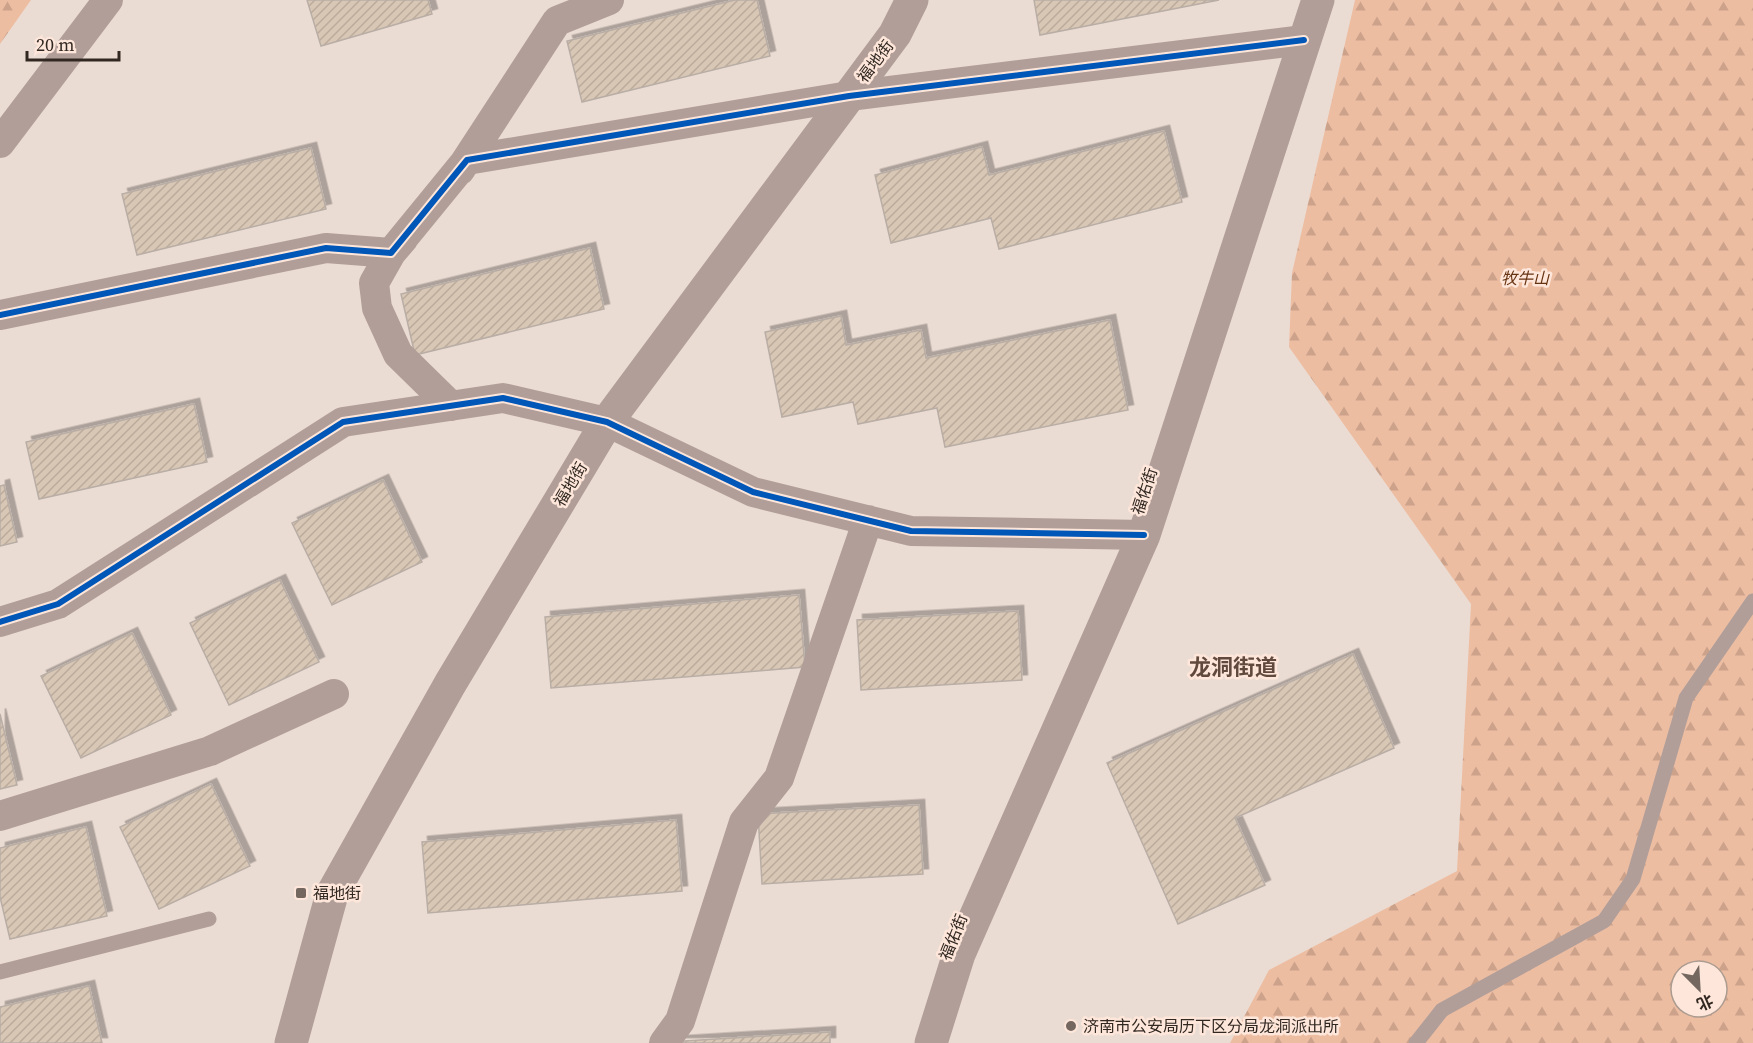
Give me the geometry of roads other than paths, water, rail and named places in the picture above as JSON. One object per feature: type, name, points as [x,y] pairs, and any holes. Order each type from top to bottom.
[{"type":"street","points":[[0,143],[108,0]]},
{"type":"street","points":[[451,406],[398,354],[377,308],[374,283],[391,253],[455,178],[557,21],[609,0]]},
{"type":"street","name":"福地街","points":[[291,1043],[332,894],[450,684],[607,422],[895,34],[912,0]]},
{"type":"street","name":"福佑街","points":[[931,1043],[959,954],[1144,536],[1317,0]]},
{"type":"street","points":[[466,160],[849,96],[1304,40]]},
{"type":"street","points":[[0,315],[326,248],[391,253]]},
{"type":"street","points":[[0,622],[58,604],[343,422],[503,398],[607,422],[753,492],[911,531],[1144,536]]},
{"type":"street","points":[[664,1043],[680,1021],[744,822],[779,778],[868,520]]},
{"type":"street","points":[[0,816],[210,751],[334,694]]},
{"type":"lane","points":[[1416,1043],[1442,1010],[1604,921],[1633,879],[1686,698],[1753,601]]},
{"type":"lane","points":[[0,972],[209,918]]},
{"type":"place","name":"福地街","points":[[301,893]]},
{"type":"place","name":"济南市公安局历下区分局龙洞派出所","points":[[1071,1026]]},
{"type":"district","name":"龙洞街道","points":[[1233,667]]},
{"type":"park label","name":"牧牛山","points":[[1525,278]]}]
